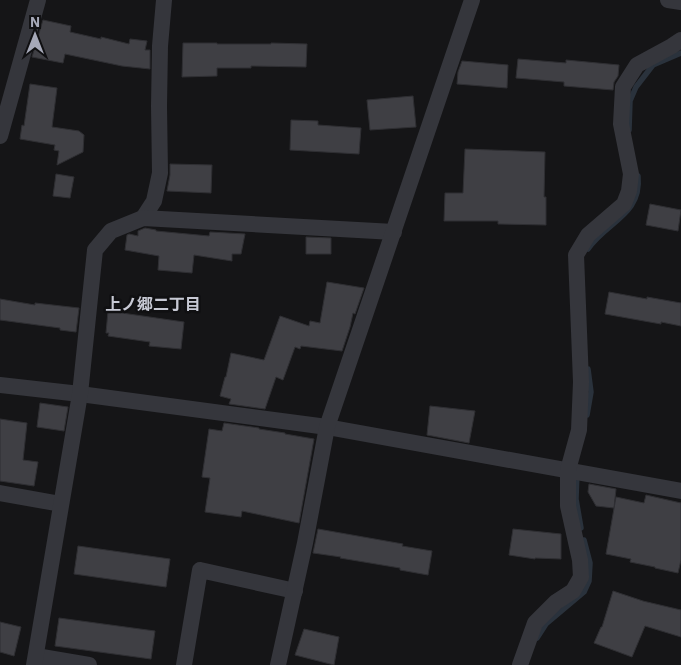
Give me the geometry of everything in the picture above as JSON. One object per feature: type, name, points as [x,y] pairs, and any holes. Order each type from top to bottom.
[{"type":"street","points":[[0,136],[38,0]]},
{"type":"street","points":[[143,218],[154,201],[160,173],[160,46],[164,0]]},
{"type":"street","points":[[278,665],[305,543],[327,427],[472,0]]},
{"type":"street","points":[[668,0],[681,2]]},
{"type":"street","points":[[520,665],[535,623],[556,602],[574,591],[581,577],[580,560],[568,506],[568,470],[579,430],[581,382],[576,255],[588,235],[624,204],[629,191],[631,174],[621,124],[623,87],[637,65],[681,40]]},
{"type":"street","points":[[89,665],[35,660],[80,394],[95,250],[111,232],[143,218],[394,232]]},
{"type":"street","points":[[0,385],[327,427],[681,491]]},
{"type":"street","points":[[0,493],[61,504]]},
{"type":"street","points":[[184,665],[200,570],[295,591]]},
{"type":"building","points":[[43,20],[71,26],[70,32],[101,39],[101,37],[129,44],[130,39],[147,41],[145,50],[150,50],[150,69],[122,66],[65,54],[63,63],[32,57]]},
{"type":"building","points":[[183,43],[307,44],[306,67],[251,66],[251,68],[217,68],[217,76],[182,77]]},
{"type":"building","points":[[518,59],[566,63],[566,60],[619,65],[618,76],[614,82],[613,90],[564,86],[564,82],[516,78]]},
{"type":"building","points":[[462,61],[508,65],[507,88],[457,84],[458,72]]},
{"type":"building","points":[[30,84],[57,88],[52,127],[79,131],[84,135],[83,152],[57,165],[59,151],[54,150],[55,145],[20,139],[22,125],[24,126]]},
{"type":"building","points":[[413,96],[416,127],[370,130],[367,100]]},
{"type":"building","points":[[291,120],[318,121],[318,125],[361,128],[359,154],[290,150]]},
{"type":"building","points":[[465,149],[545,152],[544,197],[546,197],[546,225],[498,224],[498,221],[444,221],[445,193],[463,193]]},
{"type":"building","points":[[170,164],[212,165],[211,193],[167,191]]},
{"type":"building","points":[[56,174],[74,177],[70,198],[53,196]]},
{"type":"building","points":[[650,204],[681,210],[678,231],[646,225]]},
{"type":"building","points":[[145,228],[156,231],[209,236],[210,232],[245,234],[241,254],[232,254],[232,261],[194,255],[192,273],[158,270],[159,256],[125,250],[127,235],[138,236],[138,231]]},
{"type":"building","points":[[306,237],[331,238],[331,254],[306,254]]},
{"type":"building","points":[[327,282],[364,288],[355,314],[353,313],[342,351],[301,346],[300,349],[295,347],[283,380],[276,377],[265,409],[229,404],[231,399],[220,396],[231,353],[264,360],[280,316],[309,326],[310,321],[320,323]]},
{"type":"building","points":[[609,292],[681,303],[681,326],[605,314]]},
{"type":"building","points":[[0,299],[35,305],[35,303],[79,308],[76,332],[0,320]]},
{"type":"building","points":[[108,311],[184,322],[181,349],[149,346],[150,342],[108,336],[109,333],[106,333]]},
{"type":"building","points":[[40,403],[68,407],[64,431],[37,427]]},
{"type":"building","points":[[430,406],[475,411],[469,443],[427,435]]},
{"type":"building","points":[[0,419],[27,423],[23,460],[38,462],[34,486],[0,481]]},
{"type":"building","points":[[224,423],[314,439],[299,523],[242,511],[241,517],[205,512],[210,478],[202,477],[209,429],[222,431]]},
{"type":"building","points":[[589,484],[616,489],[614,508],[596,506],[588,492]]},
{"type":"building","points":[[646,495],[681,503],[681,560],[678,573],[630,562],[631,559],[606,554],[616,497],[644,503]]},
{"type":"building","points":[[318,529],[432,551],[428,575],[400,570],[400,568],[313,553]]},
{"type":"building","points":[[513,529],[561,534],[561,559],[535,559],[509,555]]},
{"type":"building","points":[[78,546],[170,559],[166,587],[74,574]]},
{"type":"building","points":[[613,591],[643,601],[681,610],[681,637],[645,626],[632,657],[594,643],[602,627]]},
{"type":"building","points":[[59,618],[155,631],[151,659],[55,646]]},
{"type":"building","points":[[0,622],[21,627],[14,656],[0,652]]},
{"type":"building","points":[[304,629],[339,637],[334,665],[295,655]]},
{"type":"waterway","points":[[629,130],[630,101],[636,87],[653,65],[681,53]]},
{"type":"waterway","points":[[588,249],[595,240],[629,209],[638,189],[638,176]]},
{"type":"waterway","points":[[587,415],[591,392],[588,369]]},
{"type":"waterway","points":[[577,473],[576,499],[581,528]]},
{"type":"waterway","points":[[537,638],[546,624],[584,592],[589,581],[590,563],[584,540]]},
{"type":"district","name":"上ノ郷二丁目","points":[[153,304]]}]
